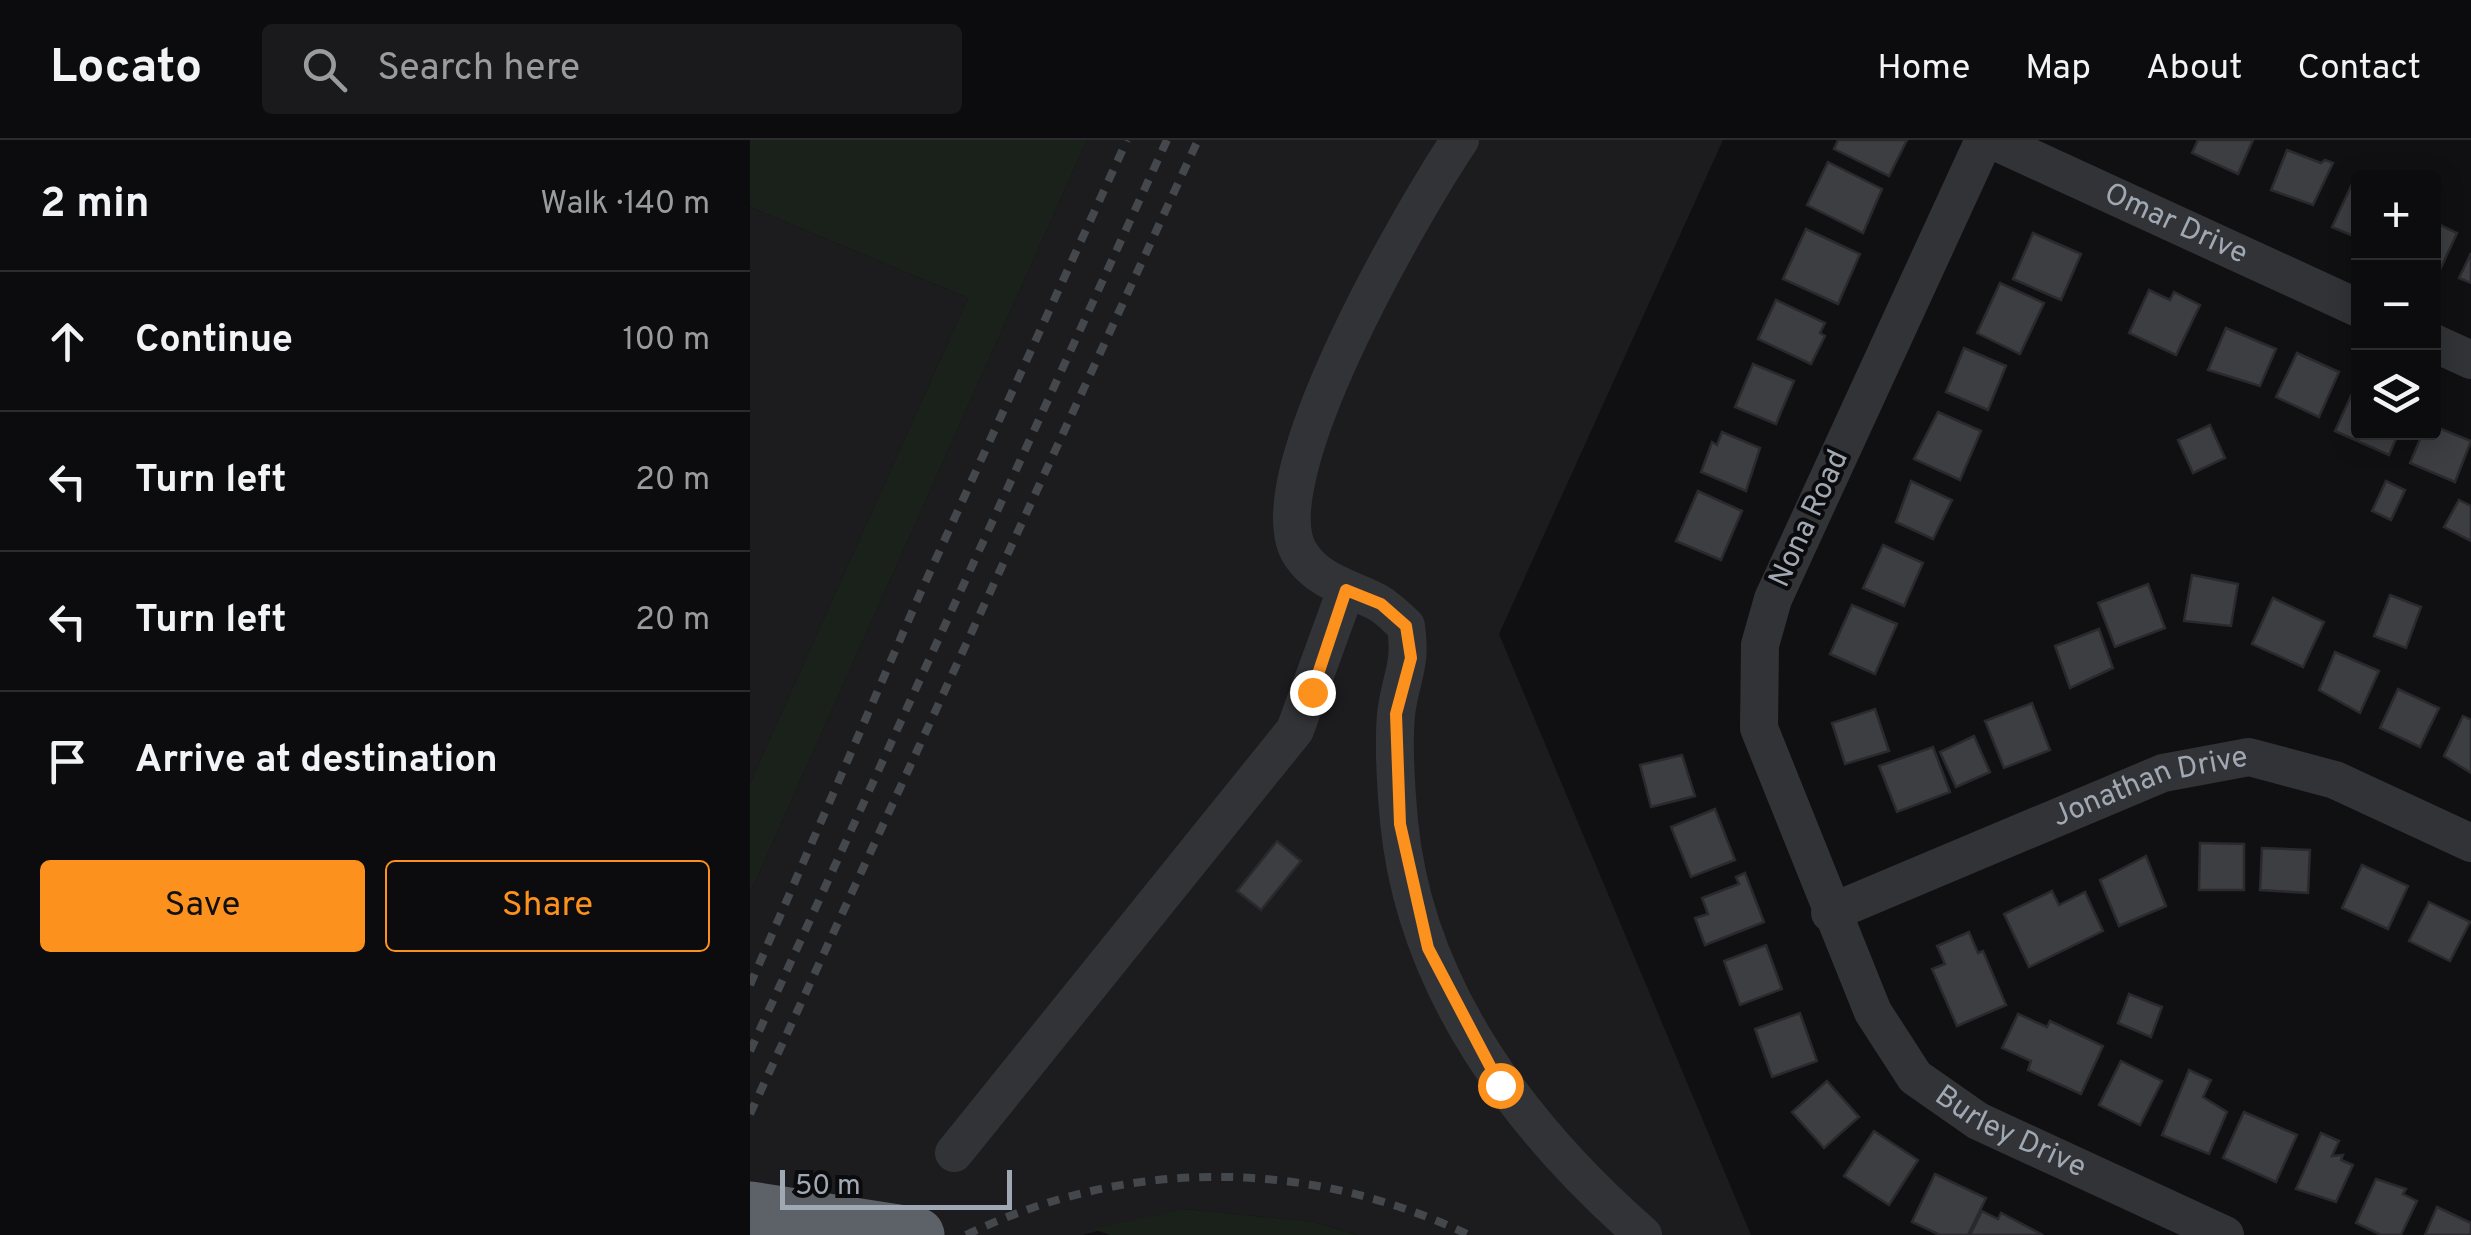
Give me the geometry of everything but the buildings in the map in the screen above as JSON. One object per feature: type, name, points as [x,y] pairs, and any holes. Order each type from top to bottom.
[{"type":"highway","points":[[750,1209],[917,1235]]},
{"type":"street","points":[[1460,140],[1410,214],[1380,272],[1300,457],[1293,485],[1292,532],[1300,555],[1335,586],[1381,604],[1406,626],[1411,658],[1396,714],[1400,824],[1428,948],[1500,1085],[1576,1177],[1643,1235]]},
{"type":"street","name":"Nona Road","points":[[1830,913],[1759,728],[1760,645],[1773,599],[1984,140]]},
{"type":"street","name":"Omar Drive","points":[[1992,140],[2351,305]]},
{"type":"street","points":[[2441,346],[2471,360]]},
{"type":"street","points":[[954,1153],[1294,730],[1346,590]]},
{"type":"street","name":"Jonathan Drive","points":[[1830,913],[2162,772],[2250,757],[2335,780],[2471,843]]},
{"type":"street","name":"Burley Drive","points":[[1830,913],[1873,1012],[1915,1078],[1945,1102],[2225,1235]]},
{"type":"shaded area","points":[[750,140],[1087,140],[750,893],[750,783],[968,298],[750,207]]},
{"type":"shaded area","points":[[1087,140],[1723,140],[1499,634],[1751,1235],[1357,1235],[1314,1222],[1184,1209],[1082,1235],[750,1235],[750,893]]},
{"type":"shaded area","points":[[750,207],[968,298],[750,783]]},
{"type":"shaded area","points":[[1184,1209],[1314,1222],[1357,1235],[1110,1235],[1093,1229]]},
{"type":"railway","points":[[750,985],[919,596],[1127,140]]},
{"type":"railway","points":[[750,1051],[1167,140]]},
{"type":"railway","points":[[750,1114],[1198,140]]},
{"type":"railway","points":[[966,1235],[1027,1209],[1090,1191],[1154,1180],[1218,1177],[1281,1181],[1345,1192],[1408,1210],[1469,1235]]},
{"type":"route","points":[[1312,692],[1346,590],[1381,604],[1406,626],[1411,658],[1396,714],[1400,824],[1428,948],[1500,1085]]}]
